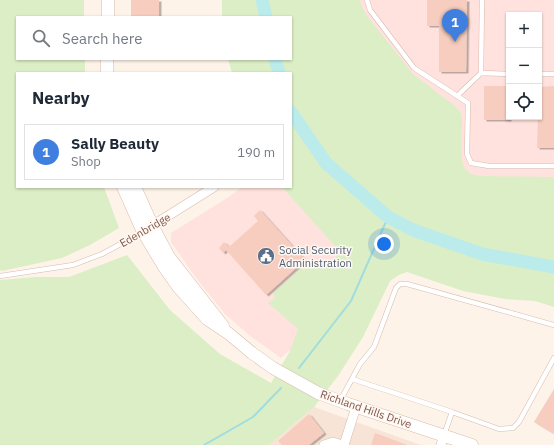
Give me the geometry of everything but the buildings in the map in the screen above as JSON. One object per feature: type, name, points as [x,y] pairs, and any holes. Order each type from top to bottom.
[{"type":"street","points":[[108,0],[108,16]]},
{"type":"street","points":[[107,72],[108,60]]},
{"type":"street","name":"Richland Hills Drive","points":[[124,188],[148,229],[228,333],[252,353],[274,368],[318,392],[443,440],[472,445]]},
{"type":"street","name":"Richland Hills Drive","points":[[135,188],[148,229]]},
{"type":"street","name":"Edenbridge","points":[[148,229],[212,188]]},
{"type":"street","points":[[324,445],[333,442],[343,445],[356,407]]},
{"type":"lane","points":[[367,0],[370,10],[414,68],[468,103],[467,154],[471,163],[489,166],[554,166]]},
{"type":"lane","points":[[457,96],[481,73],[482,0]]},
{"type":"lane","points":[[481,73],[506,74]]},
{"type":"lane","points":[[542,74],[554,74]]},
{"type":"lane","name":"Edenbridge","points":[[0,276],[72,265],[102,254],[148,229]]},
{"type":"lane","points":[[340,401],[360,364],[374,347],[396,288],[400,284],[408,284],[554,325]]},
{"type":"lane","points":[[352,379],[500,429],[513,428],[520,422],[554,358]]},
{"type":"lane","points":[[443,440],[452,412]]},
{"type":"shaded area","points":[[352,0],[554,0],[554,185],[481,182],[465,174]]},
{"type":"shaded area","points":[[241,188],[292,188],[344,242],[296,345],[281,358],[250,336],[225,314],[196,278],[171,242],[171,233]]},
{"type":"shaded area","points":[[314,407],[421,445],[269,445]]},
{"type":"green space","points":[[0,0],[84,0],[84,16],[16,16],[16,60],[85,60],[85,72],[16,72],[16,188],[104,188],[119,228],[90,245],[62,258],[2,271],[0,270]]},
{"type":"green space","points":[[222,0],[360,0],[368,17],[413,74],[456,107],[461,113],[462,158],[464,167],[468,171],[472,174],[480,176],[554,177],[554,307],[535,301],[505,299],[463,291],[407,272],[390,281],[363,337],[338,376],[314,407],[269,445],[0,445],[0,280],[35,277],[69,277],[127,255],[170,310],[220,354],[271,383],[290,351],[298,329],[268,303],[275,298],[273,293],[311,259],[330,268],[336,257],[335,246],[283,188],[292,188],[292,72],[232,72],[228,60],[292,60],[292,16],[222,16]]},
{"type":"waterway","points":[[262,0],[266,16]]},
{"type":"waterway","points":[[275,60],[279,72]]},
{"type":"waterway","points":[[292,113],[326,163],[388,217],[413,230],[482,254],[554,267]]},
{"type":"waterway","points":[[299,368],[351,301],[388,217]]},
{"type":"waterway","points":[[204,445],[253,417],[281,388]]},
{"type":"place","name":"Sally Beauty","points":[[455,42]]},
{"type":"place","name":"Social Security Administration","points":[[266,256]]}]
